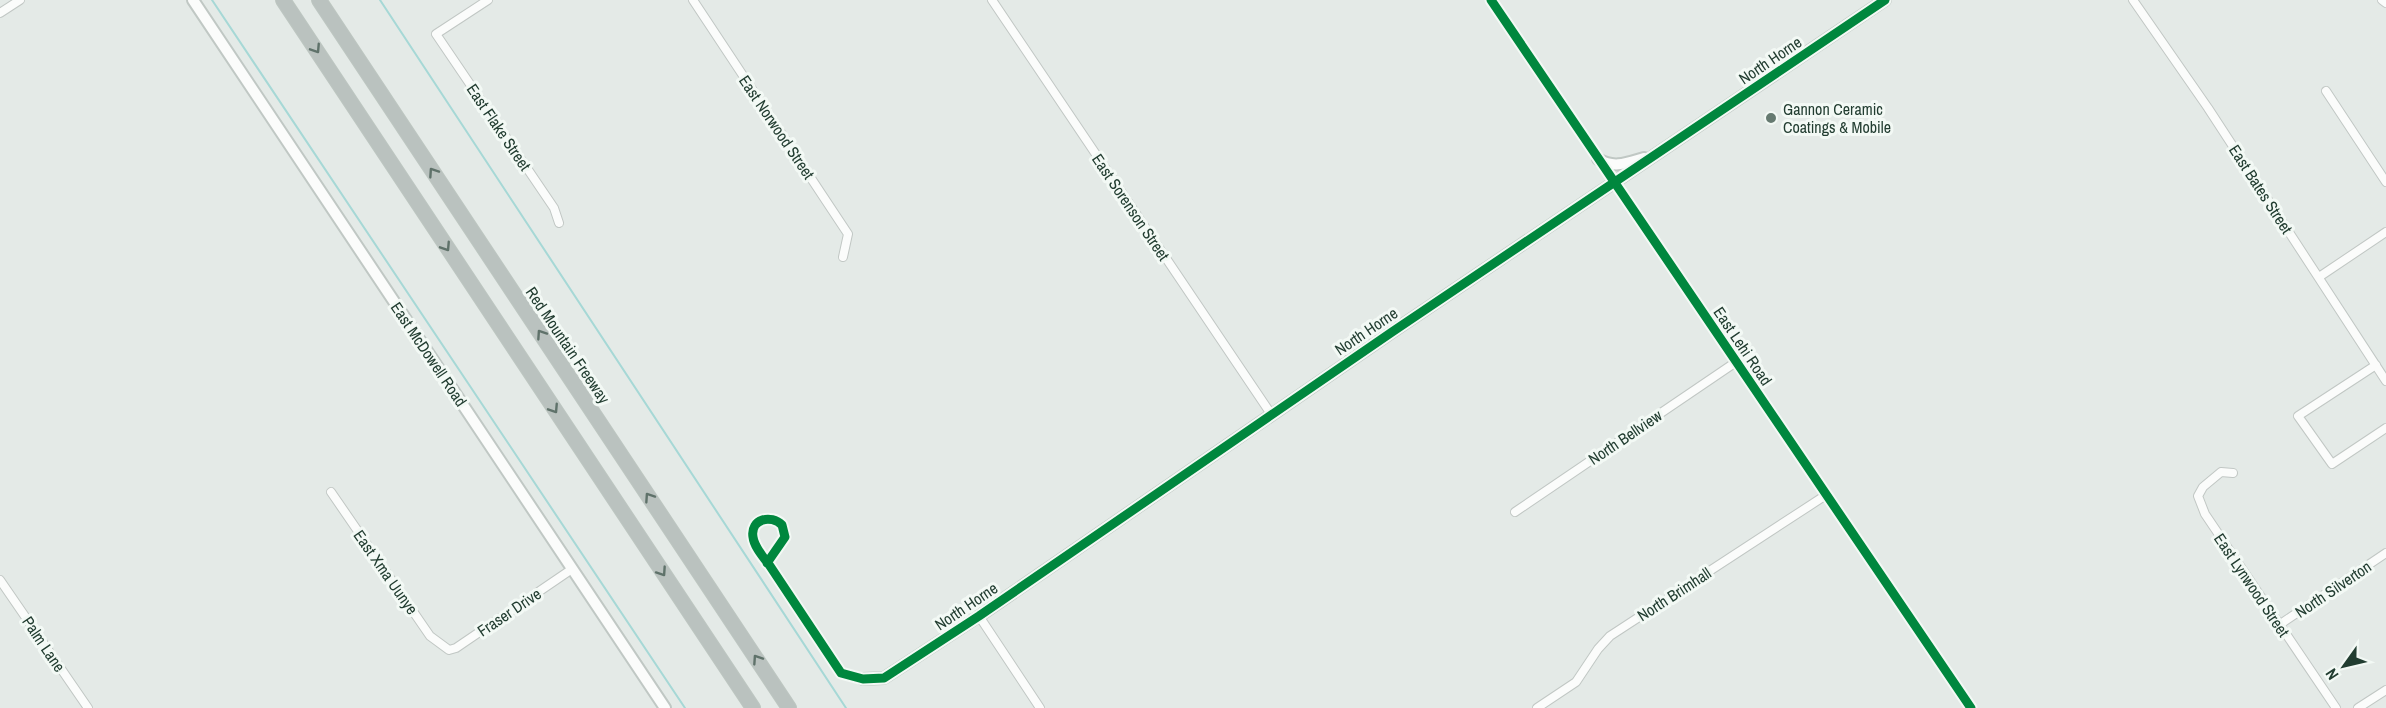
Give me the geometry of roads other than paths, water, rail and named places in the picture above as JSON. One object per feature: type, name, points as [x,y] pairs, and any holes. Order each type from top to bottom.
[{"type":"highway","points":[[283,0],[753,708]]},
{"type":"highway","name":"Red Mountain Freeway","points":[[319,0],[789,708]]},
{"type":"street","points":[[0,13],[20,0]]},
{"type":"street","name":"East McDowell Road","points":[[193,0],[665,708]]},
{"type":"street","name":"East Flake Street","points":[[488,0],[436,34],[554,208],[559,222]]},
{"type":"street","name":"East Norwood Street","points":[[693,0],[848,234],[843,257]]},
{"type":"street","name":"East Sorenson Street","points":[[992,0],[1271,414]]},
{"type":"street","name":"East Lehi Road","points":[[1491,0],[1971,708]]},
{"type":"street","name":"North Horne","points":[[863,680],[884,678],[979,616],[1271,414],[1885,0]]},
{"type":"street","name":"East Bates Street","points":[[2133,0],[2208,108],[2386,381]]},
{"type":"street","points":[[2382,0],[2386,3]]},
{"type":"street","points":[[2326,91],[2386,182]]},
{"type":"street","points":[[1598,159],[1608,165],[1623,164],[1644,158],[1668,146]]},
{"type":"street","points":[[2319,277],[2386,232]]},
{"type":"street","name":"North Bellview","points":[[1515,512],[1736,362]]},
{"type":"street","points":[[2376,365],[2298,416],[2332,464],[2386,428]]},
{"type":"street","name":"East Lynwood Street","points":[[2233,473],[2221,472],[2203,487],[2198,496],[2205,514],[2336,708]]},
{"type":"street","name":"East Xma Uunye","points":[[331,492],[430,636],[445,648]]},
{"type":"street","name":"North Brimhall","points":[[1537,708],[1576,682],[1598,649],[1610,636],[1826,495]]},
{"type":"street","points":[[767,563],[785,537],[782,525],[771,518],[759,522],[752,533],[754,542],[767,563],[841,673],[863,680]]},
{"type":"street","name":"North Silverton","points":[[2279,625],[2386,553]]},
{"type":"street","name":"Fraser Drive","points":[[445,648],[452,651],[572,569]]},
{"type":"street","name":"Palm Lane","points":[[0,580],[88,708]]},
{"type":"street","points":[[979,616],[1041,708]]},
{"type":"street","points":[[2358,708],[2386,690]]},
{"type":"street","points":[[2373,699],[2379,708]]},
{"type":"waterway","points":[[212,0],[685,708]]},
{"type":"waterway","points":[[380,0],[846,708]]},
{"type":"place","name":"Gannon Ceramic Coatings & Mobile","points":[[1771,118]]}]
